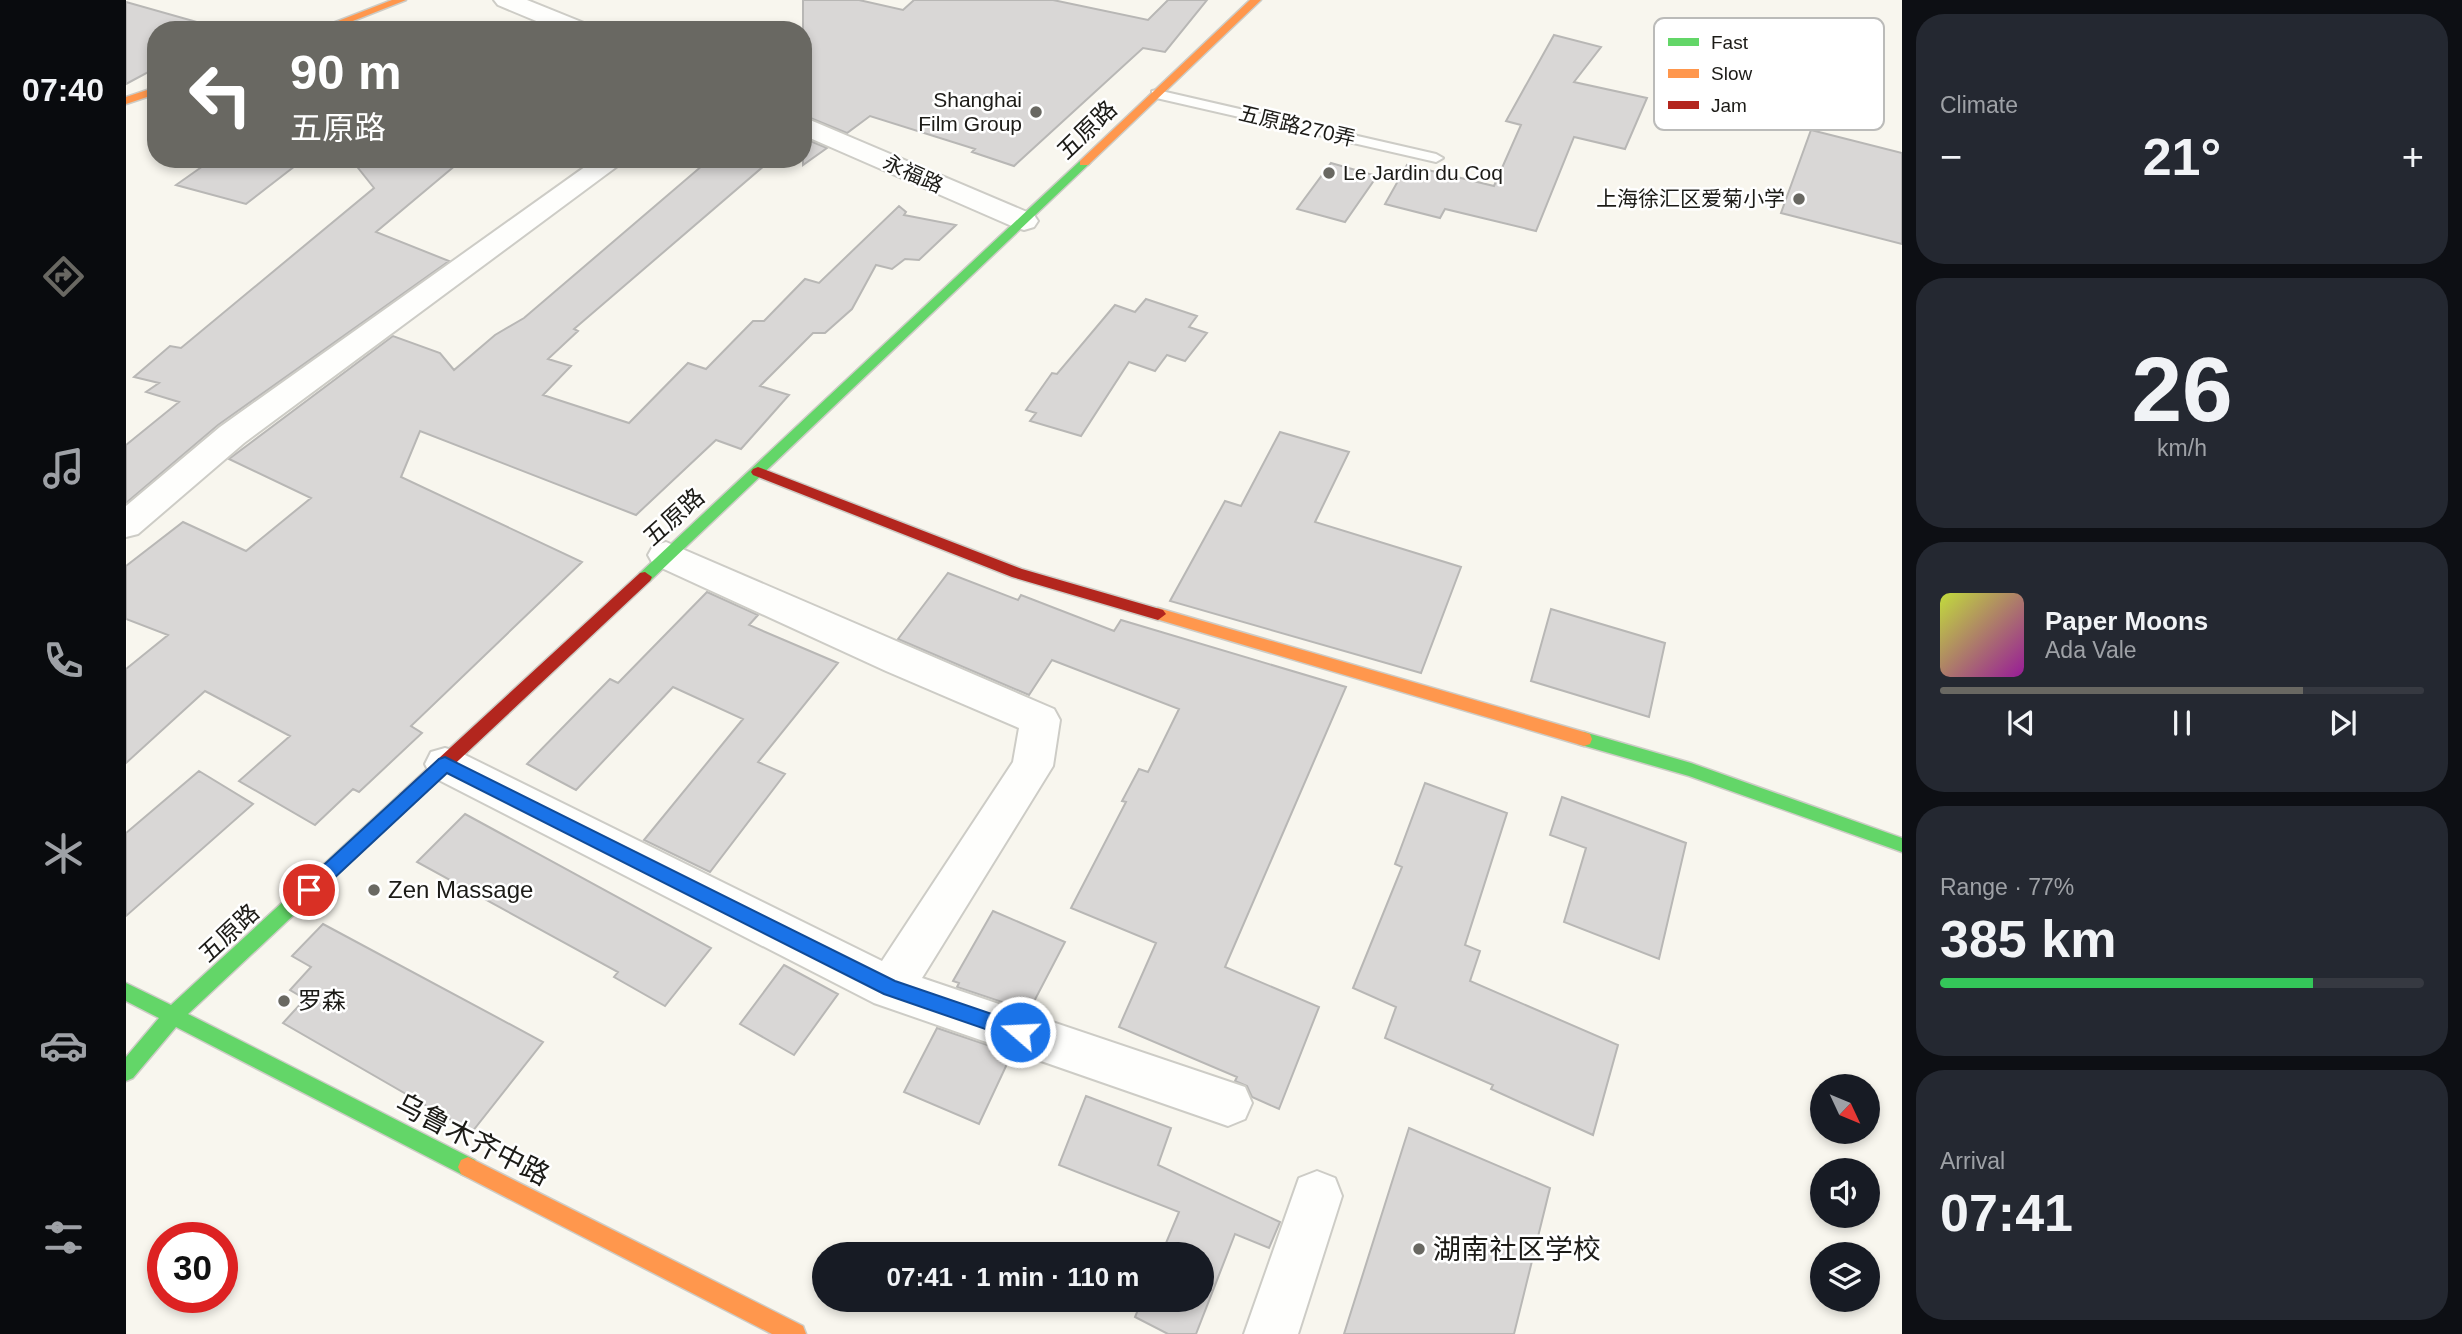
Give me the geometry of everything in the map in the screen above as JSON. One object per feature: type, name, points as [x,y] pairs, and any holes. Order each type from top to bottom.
[{"type":"street","points":[[344,21],[401,0]]},
{"type":"street","points":[[506,0],[558,21]]},
{"type":"street","name":"五原路","points":[[126,1072],[174,1015],[758,472],[1256,0]]},
{"type":"street","points":[[126,101],[147,93]]},
{"type":"street","name":"永福路","points":[[812,129],[1024,221]]},
{"type":"street","points":[[126,525],[232,435],[602,168]]},
{"type":"street","points":[[758,472],[1017,573],[1691,770],[1902,845]]},
{"type":"street","points":[[666,555],[900,661],[1041,720],[1033,766],[890,988]]},
{"type":"street","points":[[445,764],[890,988],[1228,1103]]},
{"type":"street","name":"乌鲁木齐中路","points":[[126,992],[795,1334]]},
{"type":"street","points":[[1271,1334],[1317,1196]]},
{"type":"lane","name":"五原路270弄","points":[[1157,94],[1436,158]]},
{"type":"building","points":[[803,0],[859,0],[903,10],[914,0],[1053,0],[1148,20],[1168,0],[1207,0],[1165,52],[1143,48],[1014,166],[972,152],[975,149],[870,116],[847,133],[812,119],[812,21],[803,21]]},
{"type":"building","points":[[126,2],[193,21],[147,21],[147,73],[126,84]]},
{"type":"building","points":[[1554,35],[1601,47],[1574,82],[1647,98],[1625,149],[1574,137],[1536,231],[1445,209],[1440,218],[1385,204],[1407,165],[1494,186],[1521,125],[1506,121]]},
{"type":"building","points":[[1811,130],[1902,153],[1902,244],[1781,213]]},
{"type":"building","points":[[812,142],[827,148],[812,159]]},
{"type":"building","points":[[1331,163],[1377,176],[1345,222],[1297,209]]},
{"type":"building","points":[[200,168],[292,168],[246,204],[176,185]]},
{"type":"building","points":[[358,168],[452,168],[376,232],[449,261],[218,425],[126,503],[126,445],[179,402],[146,392],[159,383],[134,377],[170,346],[181,348],[374,188]]},
{"type":"building","points":[[699,168],[762,168],[574,329],[578,331],[548,359],[571,366],[543,395],[629,423],[688,363],[706,369],[753,321],[764,321],[805,279],[819,283],[899,206],[906,212],[904,215],[956,225],[919,260],[905,259],[892,269],[876,265],[852,309],[825,333],[813,333],[760,386],[789,395],[741,449],[716,440],[636,515],[420,431],[401,477],[582,562],[411,726],[422,733],[359,792],[353,789],[315,825],[239,781],[290,736],[205,691],[126,763],[126,669],[168,635],[126,619],[126,566],[183,522],[246,551],[311,498],[229,459],[393,336],[440,353],[454,370],[495,335],[524,318]]},
{"type":"building","points":[[1146,299],[1197,316],[1189,327],[1207,333],[1185,361],[1167,355],[1155,371],[1129,362],[1081,436],[1030,421],[1036,413],[1026,410],[1052,373],[1057,374],[1115,305],[1135,312]]},
{"type":"building","points":[[1280,432],[1349,452],[1315,522],[1461,567],[1421,673],[1170,601],[1225,501],[1241,506]]},
{"type":"building","points":[[948,573],[1018,600],[1021,595],[1114,631],[1121,620],[1346,687],[1225,967],[1319,1007],[1279,1109],[1252,1097],[1247,1086],[1235,1081],[1237,1077],[1119,1027],[1156,943],[1071,908],[1126,802],[1122,801],[1139,769],[1148,772],[1179,709],[1052,660],[1029,695],[898,639]]},
{"type":"building","points":[[707,592],[758,615],[749,625],[838,663],[758,762],[785,774],[710,872],[644,840],[743,719],[673,687],[576,790],[527,764],[610,679],[618,683]]},
{"type":"building","points":[[1551,609],[1665,643],[1649,717],[1531,681]]},
{"type":"building","points":[[199,771],[253,804],[126,916],[126,833]]},
{"type":"building","points":[[1425,783],[1507,813],[1465,945],[1480,951],[1470,981],[1618,1045],[1593,1135],[1491,1089],[1493,1085],[1385,1038],[1396,1007],[1353,988],[1402,867],[1395,864]]},
{"type":"building","points":[[1562,797],[1686,843],[1659,959],[1564,922],[1586,848],[1550,835]]},
{"type":"building","points":[[465,814],[711,948],[665,1006],[614,977],[618,972],[417,862]]},
{"type":"building","points":[[993,911],[1065,942],[1029,1011],[957,987],[959,983],[953,981]]},
{"type":"building","points":[[323,924],[543,1042],[472,1132],[283,1023],[305,999],[290,990],[311,967],[292,956]]},
{"type":"building","points":[[784,965],[838,994],[794,1055],[740,1024]]},
{"type":"building","points":[[937,1028],[1008,1052],[1002,1062],[1007,1064],[979,1124],[904,1092]]},
{"type":"building","points":[[1086,1096],[1171,1128],[1158,1165],[1280,1222],[1269,1248],[1235,1234],[1214,1288],[1214,1242],[1166,1242],[1179,1212],[1059,1165]]},
{"type":"building","points":[[1409,1128],[1550,1188],[1514,1334],[1344,1334]]},
{"type":"building","points":[[1137,1312],[1205,1312],[1196,1334],[1168,1334],[1135,1317]]},
{"type":"traffic: fast","points":[[645,577],[1084,163]]},
{"type":"traffic: fast","points":[[1584,739],[1691,770],[1902,845]]},
{"type":"traffic: fast","points":[[126,1072],[174,1015],[406,799]]},
{"type":"traffic: fast","points":[[126,992],[468,1167]]},
{"type":"traffic: slow","points":[[344,21],[401,0]]},
{"type":"traffic: slow","points":[[1084,163],[1256,0]]},
{"type":"traffic: slow","points":[[126,101],[147,93]]},
{"type":"traffic: slow","points":[[1158,614],[1584,739]]},
{"type":"traffic: slow","points":[[468,1167],[795,1334]]},
{"type":"traffic: jam","points":[[758,472],[1017,573],[1158,614]]},
{"type":"traffic: jam","points":[[406,799],[645,577]]},
{"type":"place","name":"Shanghai Film Group","points":[[1036,112]]},
{"type":"place","name":"Le Jardin du Coq","points":[[1329,173]]},
{"type":"place","name":"上海徐汇区爱菊小学","points":[[1799,199]]},
{"type":"place","name":"Zen Massage","points":[[374,890]]},
{"type":"place","name":"罗森","points":[[284,1001]]},
{"type":"place","name":"湖南社区学校","points":[[1419,1249]]},
{"type":"route","points":[[309,890],[445,764],[890,988],[1020,1032]]}]
